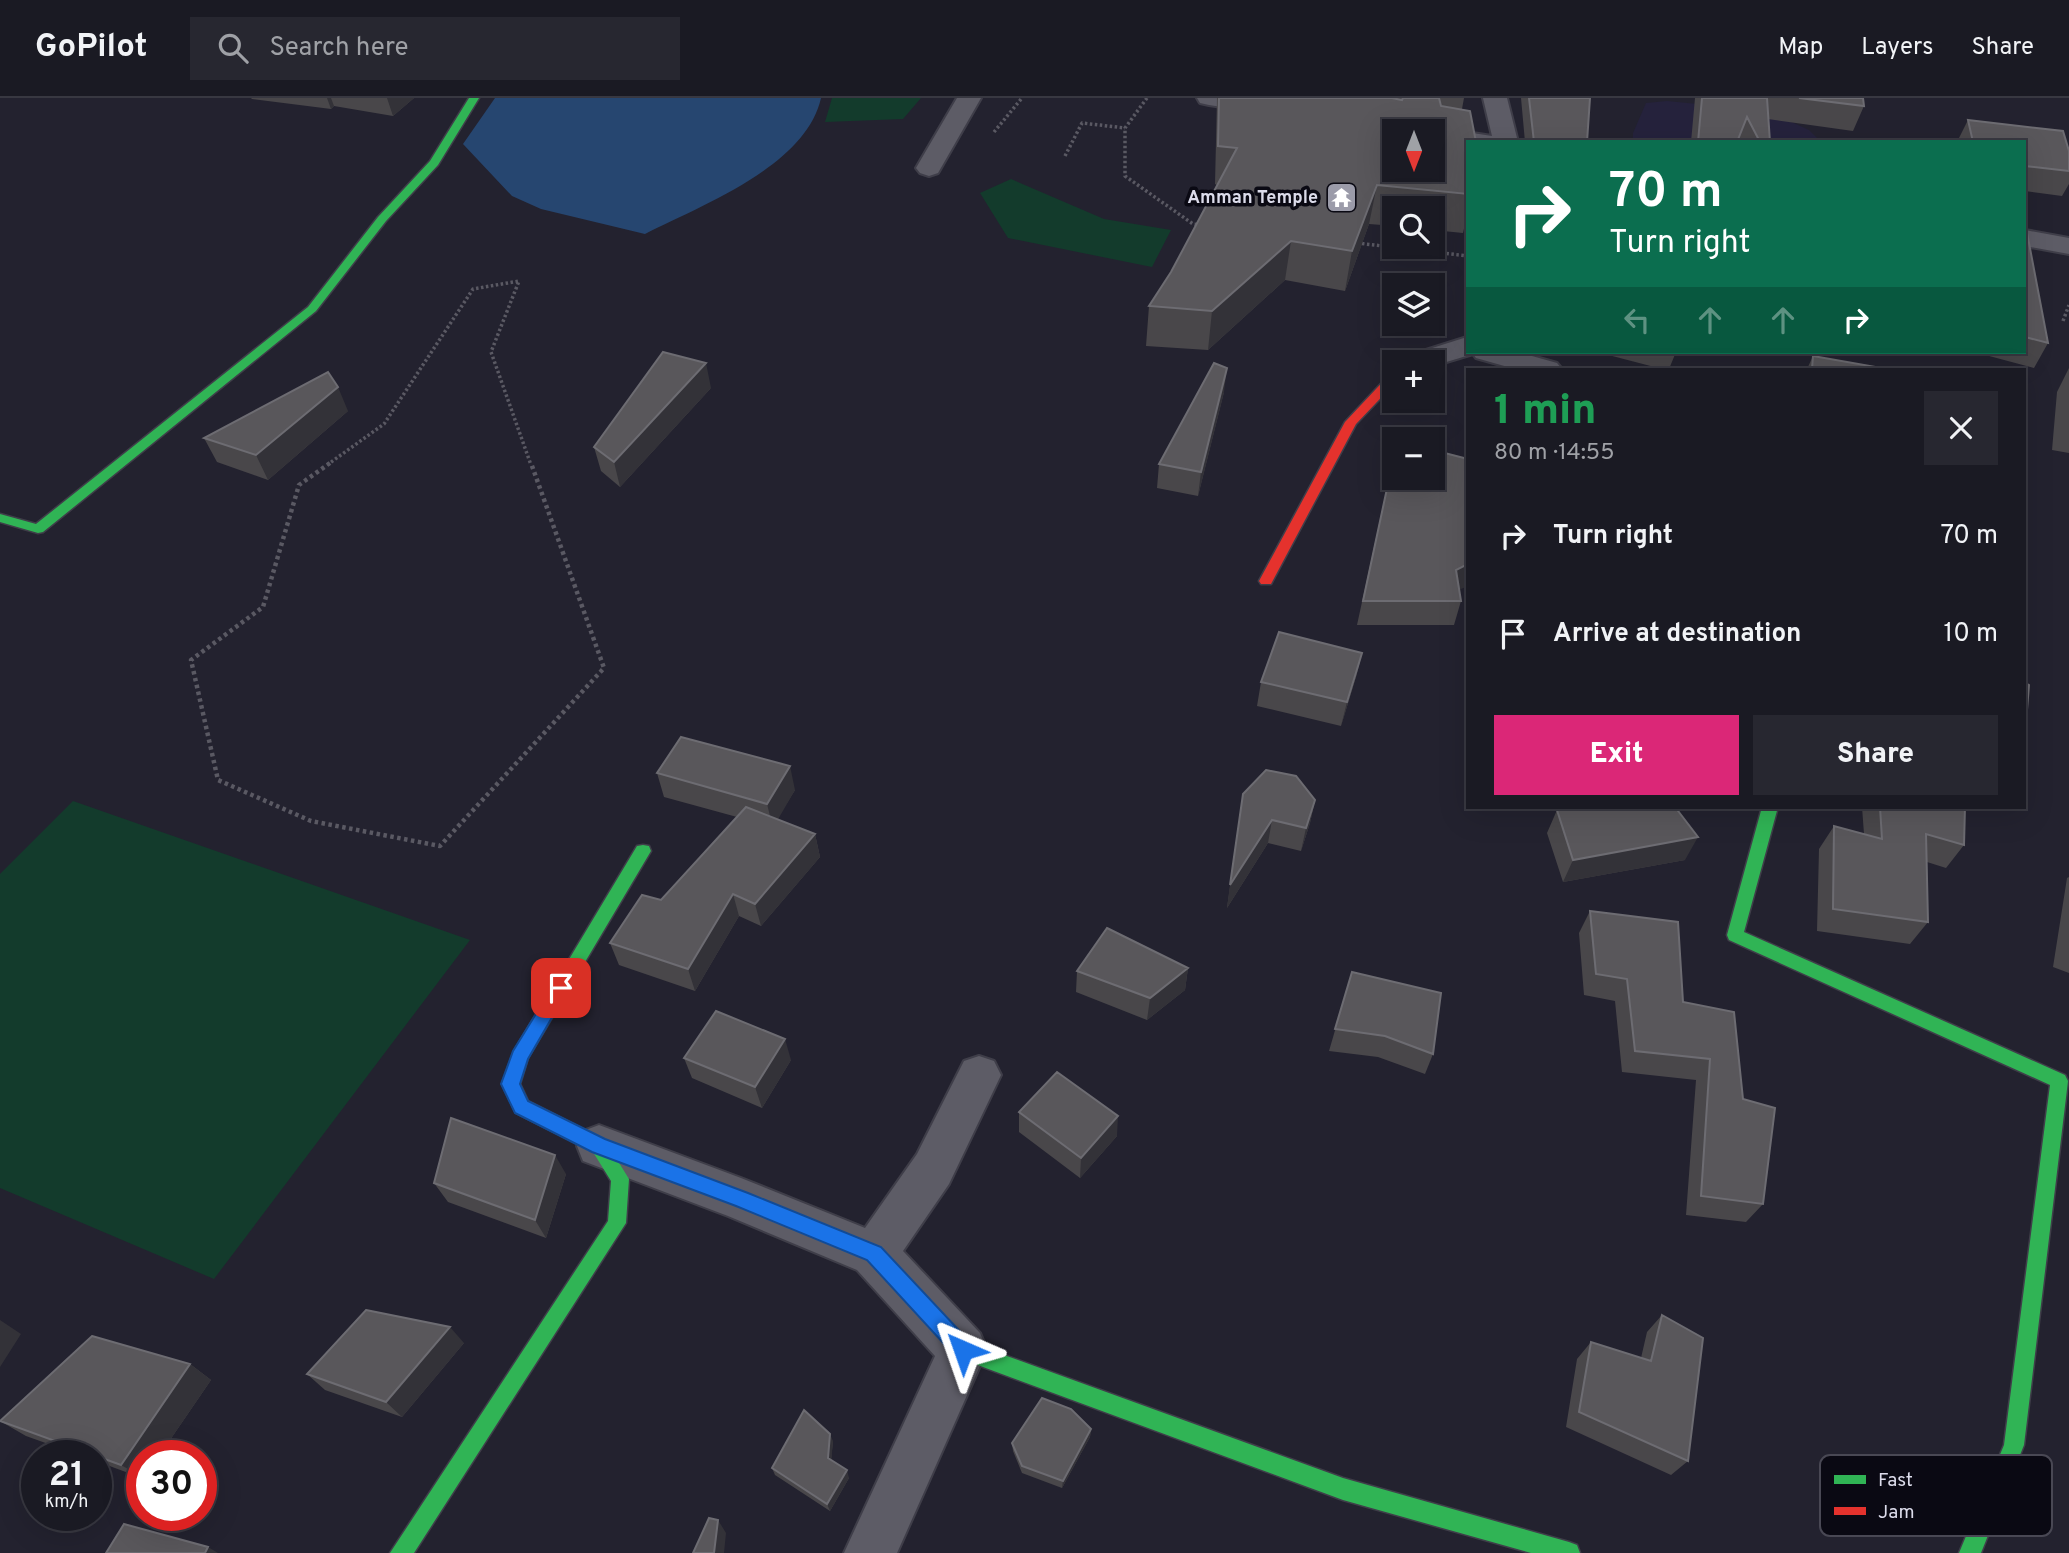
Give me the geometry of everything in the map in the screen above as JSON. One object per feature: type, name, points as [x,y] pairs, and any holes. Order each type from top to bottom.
[{"type":"street","points":[[0,518],[38,529],[312,309],[382,219],[434,163],[474,98]]},
{"type":"street","points":[[929,168],[969,98]]},
{"type":"street","points":[[1209,98],[1287,110]]},
{"type":"street","points":[[1495,98],[1506,140]]},
{"type":"street","points":[[1446,136],[1471,140]]},
{"type":"street","points":[[2026,238],[2069,246]]},
{"type":"street","points":[[1445,354],[1466,348]]},
{"type":"street","points":[[1498,354],[1544,368]]},
{"type":"street","points":[[1266,581],[1351,422],[1382,390]]},
{"type":"street","points":[[1769,809],[1735,934],[2064,1081],[2014,1446],[2010,1455]]},
{"type":"street","points":[[643,851],[520,1056],[510,1084],[522,1107],[599,1146],[741,1199],[874,1254],[963,1350],[1343,1489],[1569,1553]]},
{"type":"street","points":[[874,1254],[933,1169],[979,1075]]},
{"type":"street","points":[[401,1553],[617,1223],[620,1180],[599,1146]]},
{"type":"street","points":[[870,1553],[963,1350]]},
{"type":"street","points":[[1970,1553],[1977,1536]]},
{"type":"path","points":[[987,141],[1023,98]]},
{"type":"path","points":[[1147,98],[1125,128],[1125,176],[1193,223],[1206,225]]},
{"type":"path","points":[[1065,156],[1082,123],[1125,128]]},
{"type":"path","points":[[1348,242],[1466,256]]},
{"type":"path","points":[[519,281],[491,352],[604,668],[440,846],[311,821],[218,779],[191,660],[263,607],[299,485],[384,424],[473,289],[519,281]]},
{"type":"path","points":[[2063,321],[2069,305]]},
{"type":"shaded area","points":[[1667,101],[1739,108],[1787,120],[1809,130],[1819,140],[1633,140],[1633,133],[1646,103]]},
{"type":"green space","points":[[832,98],[921,98],[903,119],[825,122]]},
{"type":"green space","points":[[1011,179],[1104,219],[1171,230],[1152,267],[1008,238],[980,193]]},
{"type":"green space","points":[[73,801],[470,940],[214,1279],[0,1188],[0,874]]},
{"type":"water","points":[[495,98],[821,98],[811,122],[795,144],[774,163],[722,196],[645,234],[541,209],[512,196],[463,144]]},
{"type":"building","points":[[1219,98],[1439,98],[1441,106],[1470,111],[1476,140],[1466,140],[1466,194],[1377,185],[1352,251],[1291,241],[1212,311],[1149,306],[1171,272],[1237,148],[1218,146]]},
{"type":"building","points":[[1529,98],[1590,98],[1587,140],[1534,140]]},
{"type":"building","points":[[1702,98],[1767,98],[1770,140],[1759,140],[1747,117],[1738,140],[1698,140]]},
{"type":"building","points":[[1799,98],[1863,98],[1864,106]]},
{"type":"building","points":[[1968,120],[2063,131],[2069,151],[2069,171],[2026,166],[2026,140],[1973,140]]},
{"type":"building","points":[[2026,227],[2048,343],[2026,337]]},
{"type":"building","points":[[663,352],[706,363],[614,462],[594,447]]},
{"type":"building","points":[[1813,356],[1876,367],[1876,368],[1812,368]]},
{"type":"building","points":[[1214,363],[1227,368],[1201,472],[1159,464]]},
{"type":"building","points":[[328,372],[338,387],[256,455],[204,438]]},
{"type":"building","points":[[1445,453],[1466,458],[1466,565],[1456,570],[1461,601],[1363,601],[1387,490],[1445,490]]},
{"type":"building","points":[[1279,632],[1362,653],[1347,702],[1261,682]]},
{"type":"building","points":[[2026,684],[2029,685],[2026,722]]},
{"type":"building","points":[[681,737],[790,766],[767,804],[657,773]]},
{"type":"building","points":[[1266,770],[1296,776],[1315,800],[1306,828],[1272,820],[1230,885],[1243,794]]},
{"type":"building","points":[[746,807],[815,834],[755,904],[733,894],[688,969],[610,943],[642,895],[661,900]]},
{"type":"building","points":[[1677,809],[1698,837],[1573,860],[1557,810]]},
{"type":"building","points":[[1880,809],[1965,809],[1964,845],[1926,834],[1928,922],[1833,909],[1834,826],[1882,839]]},
{"type":"building","points":[[1590,911],[1678,922],[1683,1002],[1734,1012],[1743,1099],[1775,1108],[1763,1204],[1701,1196],[1710,1059],[1635,1051],[1627,979],[1596,974]]},
{"type":"building","points":[[1107,928],[1188,968],[1150,998],[1077,971]]},
{"type":"building","points":[[1352,972],[1441,993],[1433,1054],[1385,1036],[1335,1029]]},
{"type":"building","points":[[716,1011],[785,1039],[755,1087],[684,1058]]},
{"type":"building","points":[[1057,1072],[1118,1116],[1081,1158],[1019,1112]]},
{"type":"building","points":[[451,1118],[555,1155],[535,1220],[434,1183]]},
{"type":"building","points":[[366,1310],[450,1327],[386,1402],[307,1374]]},
{"type":"building","points":[[1662,1315],[1703,1338],[1688,1461],[1579,1412],[1591,1342],[1651,1361]]},
{"type":"building","points":[[92,1336],[190,1364],[138,1440],[126,1440],[126,1458],[121,1465],[112,1462],[112,1440],[52,1440],[0,1421]]},
{"type":"building","points":[[1042,1398],[1071,1409],[1091,1429],[1063,1481],[1022,1466],[1012,1443]]},
{"type":"building","points":[[804,1410],[830,1434],[828,1458],[847,1470],[827,1504],[772,1468]]},
{"type":"building","points":[[709,1518],[718,1520],[714,1553],[693,1553]]},
{"type":"building","points":[[124,1524],[126,1531],[150,1531],[208,1547],[205,1553],[106,1553]]},
{"type":"traffic: fast","points":[[0,518],[38,529],[312,309],[382,219],[434,163],[474,98]]},
{"type":"traffic: fast","points":[[1769,809],[1735,935],[2059,1081],[2014,1445],[2010,1455]]},
{"type":"traffic: fast","points":[[401,1553],[617,1223],[620,1179],[599,1146],[522,1107],[511,1084],[520,1056],[643,851]]},
{"type":"traffic: fast","points":[[963,1350],[1343,1489],[1569,1553]]},
{"type":"traffic: fast","points":[[1970,1553],[1977,1536]]},
{"type":"traffic: jam","points":[[1266,581],[1351,422],[1382,390]]},
{"type":"place","name":"Amman Temple","points":[[1341,197]]},
{"type":"route","points":[[561,988],[520,1056],[510,1084],[522,1107],[599,1146],[741,1199],[874,1254],[963,1350]]}]
